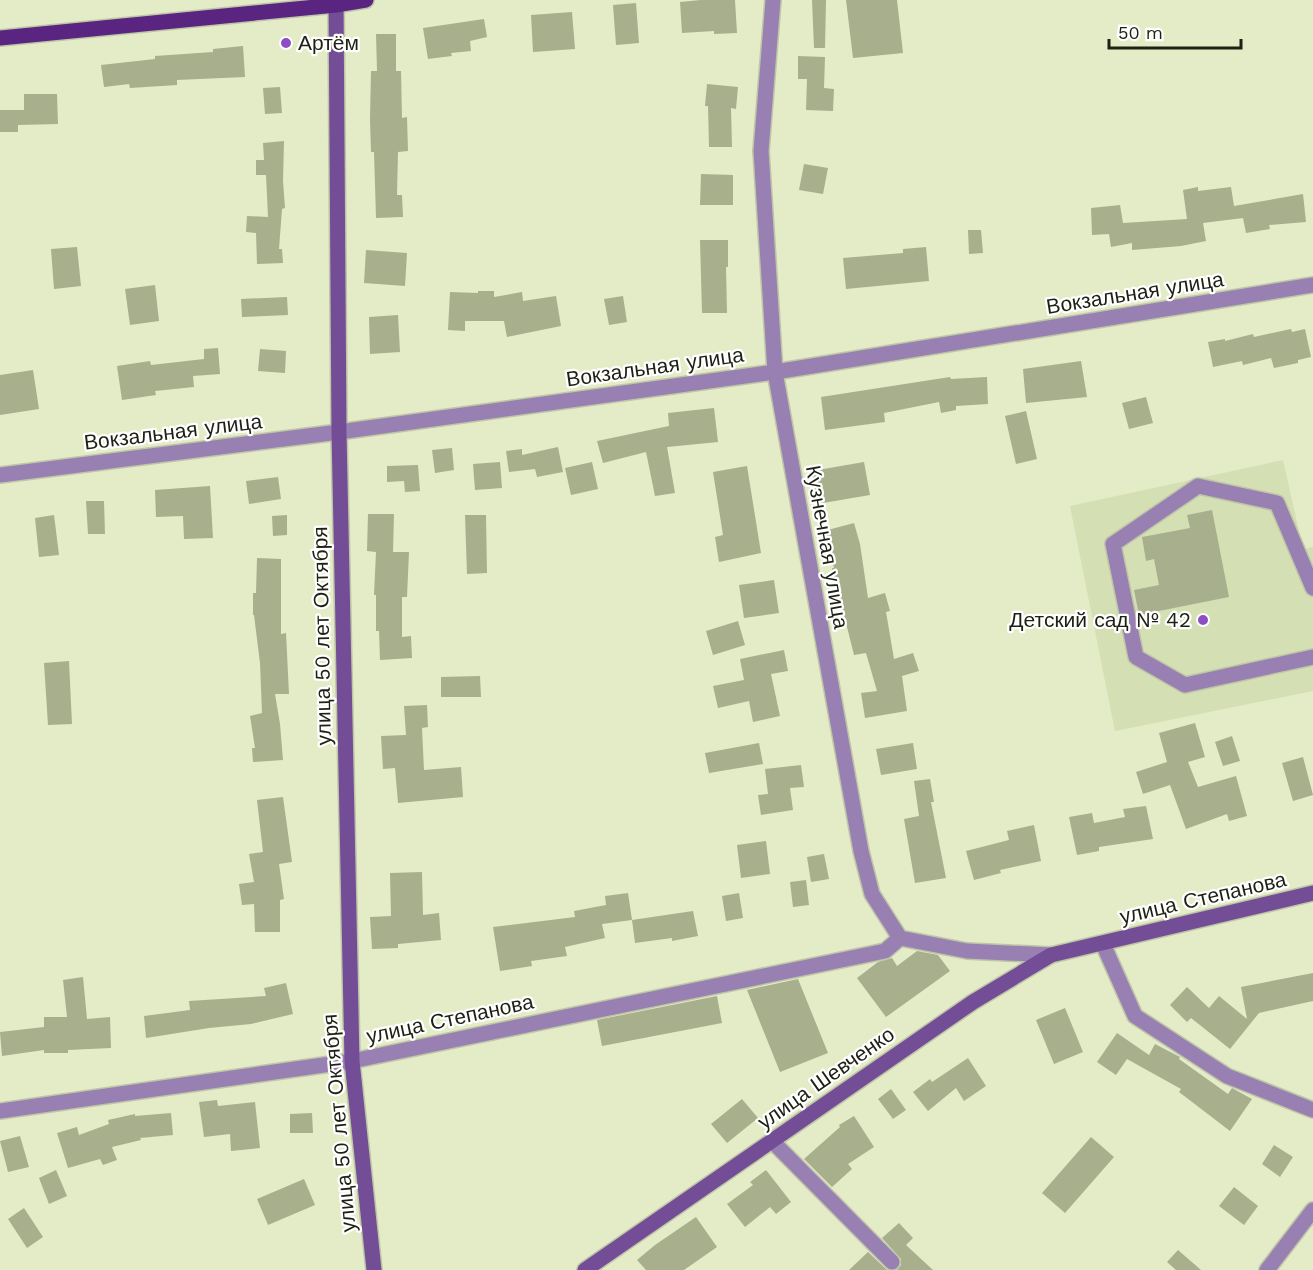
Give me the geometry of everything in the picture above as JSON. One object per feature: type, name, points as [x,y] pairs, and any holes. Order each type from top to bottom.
[{"type":"main road","points":[[0,38],[366,0]]},
{"type":"street","name":"Кузнечная улица","points":[[773,0],[760,151],[775,372],[861,851],[872,894],[900,938]]},
{"type":"street","name":"улица 50 лет Октября","points":[[336,2],[339,432],[351,1061],[374,1270]]},
{"type":"street","name":"Вокзальная улица","points":[[0,475],[339,432],[775,372],[1313,285]]},
{"type":"street","points":[[1313,588],[1276,503],[1254,498],[1198,486],[1113,544],[1136,657],[1185,685],[1313,657]]},
{"type":"street","name":"улица Степанова","points":[[1103,944],[1313,893]]},
{"type":"street","points":[[900,938],[967,951],[1051,955]]},
{"type":"street","name":"улица Степанова","points":[[0,1111],[351,1061],[885,951],[900,938]]},
{"type":"street","points":[[1103,944],[1136,1016],[1227,1076],[1313,1110]]},
{"type":"street","name":"улица Шевченко","points":[[585,1270],[973,1002],[1051,955],[1103,944]]},
{"type":"street","points":[[772,1141],[892,1262]]},
{"type":"street","points":[[1267,1270],[1313,1210]]},
{"type":"shaded area","name":"Детский сад № 42","points":[[1283,460],[1303,549],[1313,547],[1313,691],[1115,731],[1070,506]]},
{"type":"building","points":[[735,0],[737,33],[714,34],[714,31],[682,33],[680,2]]},
{"type":"building","points":[[812,0],[826,0],[825,48],[814,48]]},
{"type":"building","points":[[846,0],[897,0],[903,53],[853,58]]},
{"type":"building","points":[[636,3],[639,43],[616,45],[613,5]]},
{"type":"building","points":[[572,12],[575,49],[533,52],[531,15]]},
{"type":"building","points":[[484,19],[487,37],[470,41],[471,51],[428,59],[423,28]]},
{"type":"building","points":[[376,34],[396,34],[396,71],[401,71],[402,118],[407,117],[408,151],[398,152],[397,195],[402,195],[403,217],[376,218],[374,152],[371,152],[370,119],[371,71],[377,71]]},
{"type":"building","points":[[243,46],[245,77],[177,80],[177,85],[130,88],[129,84],[104,87],[101,65],[155,59],[155,56],[213,52],[213,49]]},
{"type":"building","points":[[798,56],[825,57],[824,88],[834,89],[833,111],[806,110],[807,79],[798,79]]},
{"type":"building","points":[[707,84],[738,87],[736,109],[731,108],[732,147],[709,147],[708,106],[705,106]]},
{"type":"building","points":[[280,87],[282,113],[265,114],[263,88]]},
{"type":"building","points":[[24,94],[57,94],[58,124],[18,125],[18,132],[0,132],[0,110],[24,110]]},
{"type":"building","points":[[284,141],[285,208],[282,209],[279,249],[282,249],[283,263],[257,264],[256,233],[246,232],[247,216],[268,217],[266,175],[256,175],[256,160],[264,160],[263,143]]},
{"type":"building","points":[[804,164],[828,168],[823,194],[799,190]]},
{"type":"building","points":[[701,174],[733,175],[733,205],[700,205]]},
{"type":"building","points":[[1198,187],[1198,191],[1231,187],[1234,206],[1303,194],[1306,222],[1269,225],[1270,229],[1246,233],[1243,218],[1203,223],[1206,241],[1181,246],[1132,250],[1132,243],[1111,247],[1109,234],[1092,235],[1091,208],[1120,205],[1123,223],[1187,219],[1183,190]]},
{"type":"building","points":[[968,230],[981,230],[983,253],[969,254]]},
{"type":"building","points":[[700,240],[728,240],[727,313],[702,313]]},
{"type":"building","points":[[77,247],[81,286],[54,289],[51,249]]},
{"type":"building","points":[[926,247],[929,281],[846,289],[843,258],[903,253],[903,249]]},
{"type":"building","points":[[366,250],[407,253],[405,286],[364,283]]},
{"type":"building","points":[[155,285],[159,321],[130,325],[125,289]]},
{"type":"building","points":[[478,291],[494,291],[494,297],[522,292],[523,301],[556,296],[561,326],[507,337],[504,321],[465,321],[465,331],[448,330],[450,292],[478,293]]},
{"type":"building","points":[[623,296],[627,322],[609,325],[604,299]]},
{"type":"building","points":[[287,297],[288,315],[242,317],[241,299]]},
{"type":"building","points":[[398,315],[400,352],[370,354],[369,317]]},
{"type":"building","points":[[1291,329],[1292,332],[1305,329],[1311,357],[1298,360],[1298,363],[1274,368],[1271,358],[1243,365],[1242,361],[1213,367],[1208,342],[1225,339],[1225,341],[1253,334],[1254,337]]},
{"type":"building","points":[[218,348],[220,374],[193,376],[194,387],[155,391],[156,395],[122,400],[117,366],[150,361],[151,365],[204,359],[204,349]]},
{"type":"building","points":[[260,349],[286,351],[285,373],[258,371]]},
{"type":"building","points":[[1081,361],[1087,397],[1026,403],[1023,369]]},
{"type":"building","points":[[33,370],[39,409],[0,415],[0,375]]},
{"type":"building","points":[[950,377],[951,379],[987,377],[988,404],[956,406],[956,410],[941,413],[939,402],[884,413],[885,422],[825,430],[821,397]]},
{"type":"building","points":[[1146,397],[1153,423],[1129,429],[1122,403]]},
{"type":"building","points":[[714,408],[718,442],[667,447],[675,493],[655,496],[646,452],[603,463],[597,441],[669,426],[668,413]]},
{"type":"building","points":[[1026,411],[1037,459],[1016,464],[1005,416]]},
{"type":"building","points":[[558,447],[563,472],[537,477],[535,469],[509,472],[506,451],[522,449],[522,455]]},
{"type":"building","points":[[452,448],[454,470],[435,473],[432,450]]},
{"type":"building","points":[[500,462],[502,488],[475,490],[473,464]]},
{"type":"building","points":[[592,462],[598,489],[571,495],[565,468]]},
{"type":"building","points":[[864,462],[870,495],[817,504],[812,471]]},
{"type":"building","points":[[418,465],[420,491],[405,492],[404,481],[387,482],[387,466]]},
{"type":"building","points":[[747,466],[761,553],[719,562],[715,537],[723,535],[713,472]]},
{"type":"building","points":[[278,477],[281,499],[249,504],[246,481]]},
{"type":"building","points":[[210,486],[213,538],[184,539],[183,516],[156,517],[155,490]]},
{"type":"building","points":[[86,501],[104,501],[105,534],[88,534]]},
{"type":"building","points":[[1212,510],[1229,597],[1139,615],[1134,590],[1159,585],[1154,559],[1146,561],[1142,537],[1190,528],[1187,515]]},
{"type":"building","points":[[368,514],[394,514],[393,552],[409,552],[407,597],[402,597],[402,637],[411,636],[412,658],[380,660],[379,631],[376,631],[376,595],[374,595],[376,552],[367,551]]},
{"type":"building","points":[[54,515],[59,555],[39,557],[35,518]]},
{"type":"building","points":[[287,515],[287,535],[273,536],[272,516]]},
{"type":"building","points":[[465,515],[486,515],[487,573],[467,574]]},
{"type":"building","points":[[854,523],[860,544],[868,598],[885,593],[890,611],[886,612],[894,659],[913,653],[919,671],[902,676],[907,711],[865,718],[861,693],[877,691],[866,653],[854,655],[838,591],[836,591],[832,568],[834,568],[824,531]]},
{"type":"building","points":[[257,558],[281,559],[281,634],[286,633],[289,694],[275,694],[283,760],[253,762],[252,748],[255,748],[250,716],[262,713],[260,663],[253,615]]},
{"type":"building","points":[[774,580],[779,613],[744,618],[739,585]]},
{"type":"building","points":[[738,621],[745,645],[713,655],[706,631]]},
{"type":"building","points":[[784,650],[788,671],[771,674],[780,716],[753,722],[749,701],[718,708],[713,686],[744,680],[740,659]]},
{"type":"building","points":[[69,661],[72,724],[48,725],[44,663]]},
{"type":"building","points":[[480,676],[481,697],[441,697],[441,677]]},
{"type":"building","points":[[427,705],[428,727],[422,728],[424,770],[461,767],[463,797],[398,803],[395,768],[383,769],[381,736],[406,735],[404,706]]},
{"type":"building","points":[[1195,723],[1205,757],[1188,762],[1198,787],[1236,776],[1247,816],[1229,821],[1227,814],[1186,829],[1170,785],[1143,794],[1136,772],[1167,762],[1159,733]]},
{"type":"building","points":[[1232,736],[1240,761],[1223,766],[1215,742]]},
{"type":"building","points":[[759,743],[763,764],[709,773],[705,753]]},
{"type":"building","points":[[913,743],[917,769],[881,775],[876,749]]},
{"type":"building","points":[[1303,757],[1313,795],[1293,801],[1282,763]]},
{"type":"building","points":[[801,765],[804,787],[790,788],[793,810],[761,815],[758,795],[768,794],[765,769]]},
{"type":"building","points":[[930,779],[934,802],[931,802],[946,878],[915,883],[904,819],[919,816],[914,781]]},
{"type":"building","points":[[283,797],[292,862],[279,864],[284,899],[280,900],[280,932],[255,932],[254,904],[242,905],[239,884],[254,882],[249,854],[263,852],[257,800]]},
{"type":"building","points":[[1146,806],[1153,839],[1099,847],[1099,851],[1077,855],[1069,817],[1092,813],[1094,823],[1125,817],[1123,809]]},
{"type":"building","points":[[1034,825],[1041,861],[1000,870],[1001,873],[974,880],[966,851],[1009,840],[1007,831]]},
{"type":"building","points":[[766,841],[770,874],[741,878],[737,845]]},
{"type":"building","points":[[824,854],[829,879],[811,882],[807,857]]},
{"type":"building","points":[[422,872],[423,915],[439,913],[441,940],[398,944],[398,948],[372,949],[370,917],[391,916],[390,873]]},
{"type":"building","points":[[806,880],[809,905],[793,907],[790,882]]},
{"type":"building","points":[[628,893],[632,920],[602,924],[605,938],[565,947],[567,956],[531,961],[532,966],[500,971],[493,927],[575,917],[574,911],[606,905],[605,896]]},
{"type":"building","points":[[739,893],[743,918],[726,921],[722,896]]},
{"type":"building","points":[[693,911],[698,936],[672,941],[672,938],[635,943],[632,920]]},
{"type":"building","points":[[917,951],[938,955],[950,971],[886,1017],[857,978],[878,962],[892,958],[897,966]]},
{"type":"building","points":[[1313,973],[1313,1001],[1259,1013],[1230,1049],[1191,1018],[1187,1022],[1170,1005],[1187,987],[1209,1008],[1219,996],[1247,1019],[1241,987]]},
{"type":"building","points":[[83,977],[87,1019],[110,1017],[111,1048],[68,1050],[68,1053],[44,1053],[44,1050],[2,1056],[0,1032],[44,1027],[44,1017],[67,1017],[63,980]]},
{"type":"building","points":[[798,979],[828,1053],[780,1072],[747,990]]},
{"type":"building","points":[[286,983],[293,1014],[251,1024],[146,1038],[144,1016],[190,1010],[189,1001],[266,996],[264,988]]},
{"type":"building","points":[[717,996],[722,1023],[602,1046],[597,1020]]},
{"type":"building","points":[[1065,1008],[1083,1052],[1054,1064],[1036,1020]]},
{"type":"building","points":[[1117,1033],[1149,1055],[1155,1044],[1180,1057],[1179,1059],[1228,1094],[1232,1088],[1252,1099],[1230,1131],[1179,1092],[1181,1089],[1127,1059],[1116,1075],[1097,1062]]},
{"type":"building","points":[[968,1058],[986,1086],[964,1101],[956,1088],[928,1111],[913,1092],[930,1079],[932,1082]]},
{"type":"building","points":[[891,1089],[906,1110],[893,1119],[878,1099]]},
{"type":"building","points":[[742,1099],[758,1118],[727,1143],[711,1124]]},
{"type":"building","points":[[217,1100],[218,1106],[255,1102],[260,1148],[231,1151],[230,1134],[204,1137],[199,1102]]},
{"type":"building","points":[[171,1113],[173,1135],[140,1138],[141,1140],[112,1147],[117,1160],[103,1165],[100,1159],[68,1168],[57,1133],[77,1127],[79,1135],[109,1124],[108,1120],[135,1114],[135,1116]]},
{"type":"building","points":[[312,1113],[313,1133],[290,1133],[290,1114]]},
{"type":"building","points":[[854,1116],[874,1147],[848,1164],[852,1169],[832,1187],[804,1159],[840,1127],[839,1125]]},
{"type":"building","points":[[20,1136],[29,1167],[8,1172],[0,1141]]},
{"type":"building","points":[[1091,1137],[1114,1157],[1065,1213],[1042,1193]]},
{"type":"building","points":[[1274,1145],[1293,1157],[1280,1177],[1262,1164]]},
{"type":"building","points":[[56,1170],[67,1196],[49,1204],[39,1178]]},
{"type":"building","points":[[766,1170],[791,1202],[776,1214],[770,1207],[745,1227],[727,1204],[753,1185],[750,1182]]},
{"type":"building","points":[[304,1179],[315,1205],[268,1225],[257,1199]]},
{"type":"building","points":[[1234,1187],[1258,1206],[1244,1225],[1219,1206]]},
{"type":"building","points":[[24,1208],[43,1237],[27,1248],[8,1219]]},
{"type":"building","points":[[696,1217],[717,1247],[684,1270],[646,1270],[637,1260],[655,1245]]},
{"type":"building","points":[[899,1223],[913,1238],[906,1245],[933,1270],[897,1270],[901,1265],[901,1259],[882,1238]]},
{"type":"building","points":[[1178,1250],[1201,1270],[1176,1270],[1167,1262]]},
{"type":"building","points":[[868,1252],[887,1270],[849,1270]]},
{"type":"place","name":"Артём","points":[[286,43]]},
{"type":"place","name":"Детский сад № 42","points":[[1203,620]]}]
